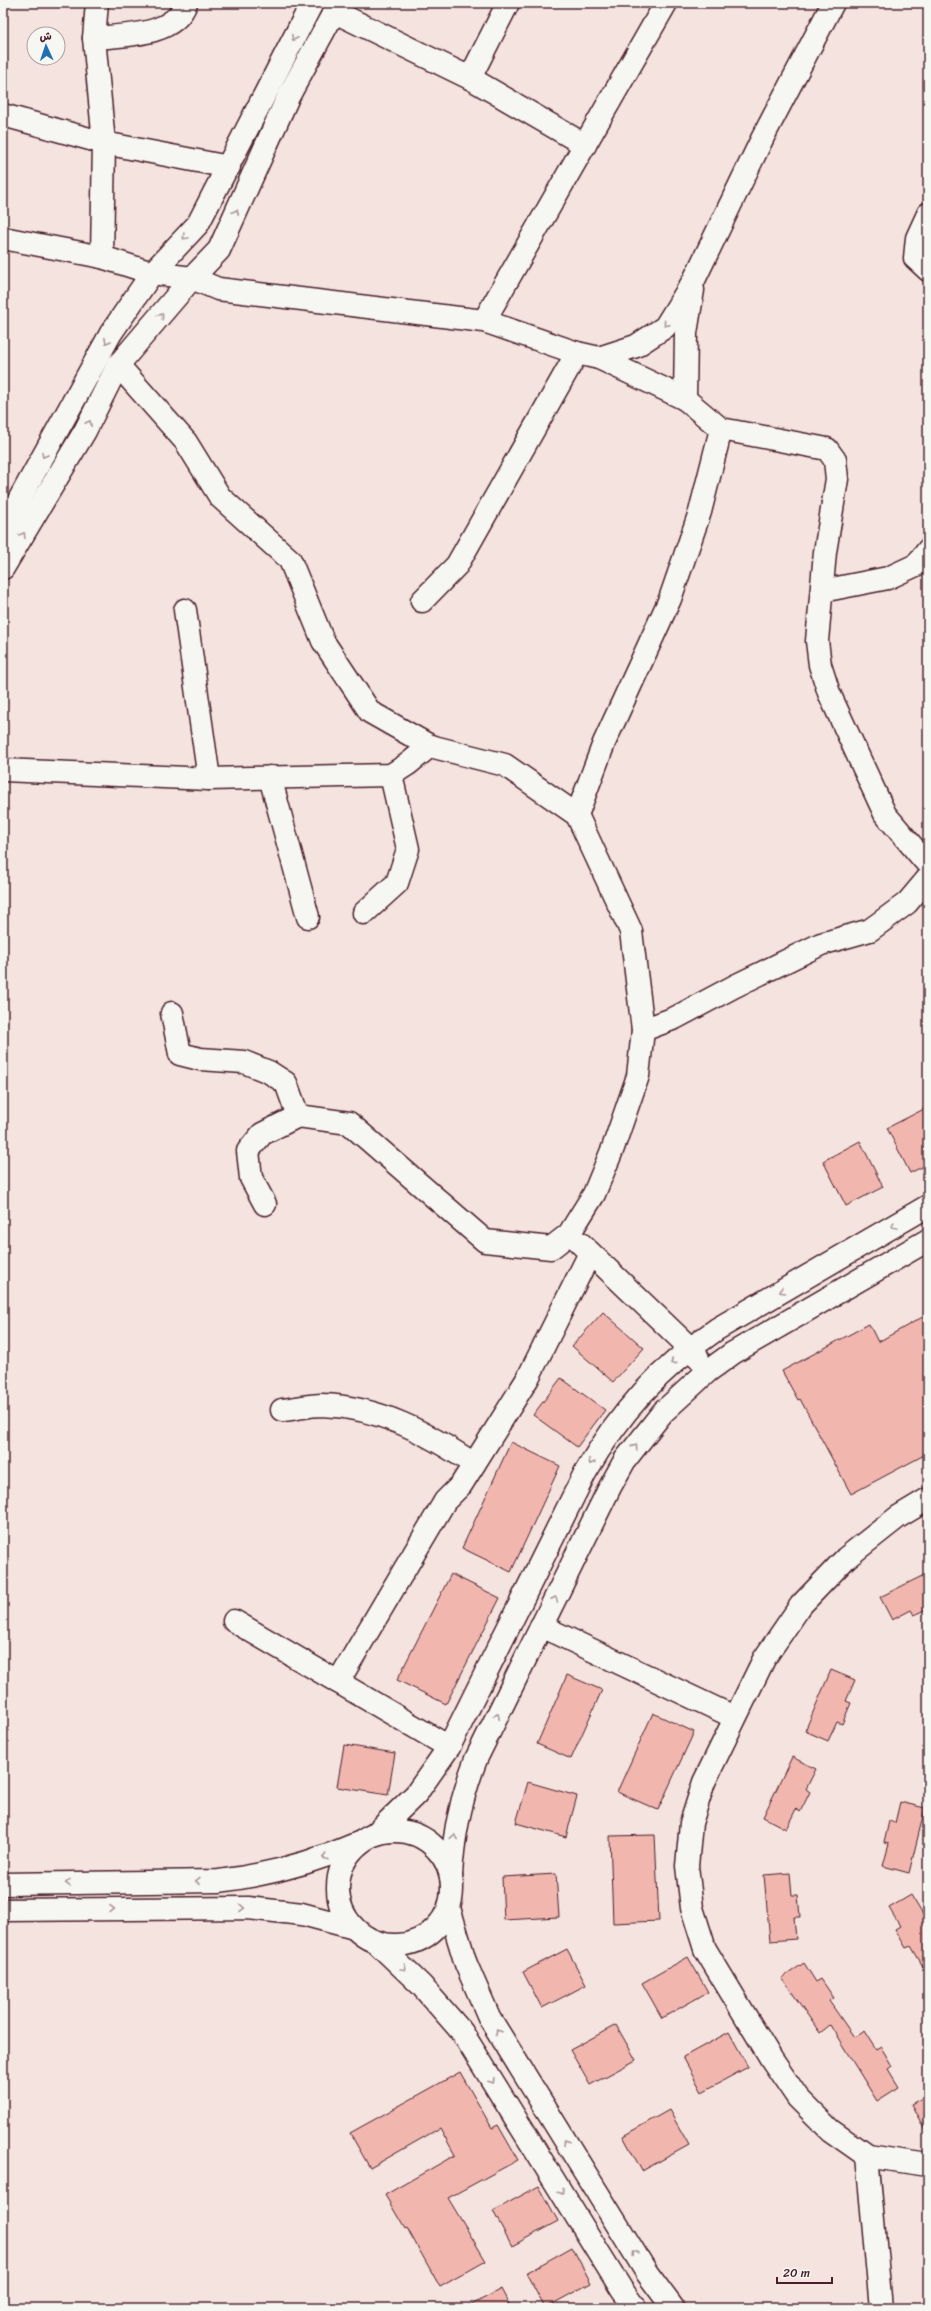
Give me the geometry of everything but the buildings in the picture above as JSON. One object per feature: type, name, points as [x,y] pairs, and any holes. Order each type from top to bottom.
[{"type":"street","points":[[97,3],[94,38],[104,143],[102,257]]},
{"type":"street","points":[[94,38],[154,31],[173,20],[186,3]]},
{"type":"street","points":[[3,529],[111,333],[152,273],[198,224],[229,167],[312,3]]},
{"type":"street","points":[[470,78],[508,3]]},
{"type":"street","points":[[484,321],[666,3]]},
{"type":"street","points":[[599,358],[636,346],[665,327],[694,280],[763,137],[833,3]]},
{"type":"street","points":[[3,568],[85,431],[118,365],[192,278],[219,250],[288,97],[337,7],[470,78],[585,145]]},
{"type":"street","points":[[3,115],[104,143],[229,167]]},
{"type":"street","points":[[928,214],[917,238],[915,258],[928,270]]},
{"type":"street","points":[[3,238],[102,257],[152,273],[192,278],[218,289],[484,321],[577,353],[599,358],[685,399],[721,429],[827,449],[835,460],[836,479],[817,641],[820,665],[828,693],[885,814],[924,860],[928,862]]},
{"type":"street","points":[[685,399],[686,333],[694,280]]},
{"type":"street","points":[[422,601],[458,565],[577,353]]},
{"type":"street","points":[[118,365],[186,442],[220,497],[290,560],[323,641],[370,712],[430,746],[505,765],[577,815],[631,931],[644,1030],[638,1076],[613,1148],[594,1194],[569,1234],[551,1248],[485,1241],[350,1122],[298,1116],[262,1134],[248,1151],[250,1178],[265,1204]]},
{"type":"street","points":[[577,815],[604,743],[670,599],[700,512],[721,429]]},
{"type":"street","points":[[822,591],[888,578],[916,565],[928,550]]},
{"type":"street","points":[[185,610],[209,779]]},
{"type":"street","points":[[3,770],[209,779],[390,775],[408,764],[430,746]]},
{"type":"street","points":[[364,913],[397,883],[408,849],[390,775]]},
{"type":"street","points":[[270,777],[308,917]]},
{"type":"street","points":[[644,1030],[675,1018],[735,986],[821,944],[870,930],[907,903],[928,878]]},
{"type":"street","points":[[172,1013],[180,1054],[200,1059],[244,1062],[269,1072],[286,1083],[298,1116]]},
{"type":"street","points":[[354,1928],[344,1915],[339,1900],[338,1883],[341,1868],[349,1853],[368,1838],[416,1794],[449,1747],[601,1445],[641,1392],[690,1348],[723,1325],[928,1206]]},
{"type":"street","points":[[569,1234],[690,1348],[708,1371]]},
{"type":"street","points":[[376,1942],[390,1945],[405,1944],[419,1940],[432,1932],[442,1921],[449,1908],[452,1892],[451,1876],[454,1838],[465,1787],[476,1759],[625,1460],[663,1412],[708,1371],[733,1353],[928,1240]]},
{"type":"street","points":[[338,1682],[445,1501],[460,1485],[528,1378],[590,1253]]},
{"type":"street","points":[[282,1410],[321,1405],[400,1421],[439,1440],[474,1464]]},
{"type":"street","points":[[928,1499],[898,1517],[846,1558],[801,1605],[764,1659],[734,1717],[704,1782],[691,1823],[687,1866],[692,1908],[705,1949],[768,2054],[798,2098],[830,2130],[867,2156],[928,2165]]},
{"type":"street","points":[[523,1598],[537,1609],[541,1626]]},
{"type":"street","points":[[234,1621],[449,1747]]},
{"type":"street","points":[[508,1628],[516,1633],[526,1634],[541,1626]]},
{"type":"street","points":[[541,1626],[734,1717]]},
{"type":"street","points":[[3,1884],[219,1881],[249,1877],[306,1863],[368,1838],[391,1831],[402,1831],[423,1838],[436,1848],[446,1861],[451,1876]]},
{"type":"street","points":[[3,1910],[248,1908],[302,1914],[354,1928],[376,1942],[421,1985],[462,2032],[622,2290],[635,2308]]},
{"type":"street","points":[[449,1908],[466,1964],[489,2017],[647,2274],[673,2308]]},
{"type":"street","points":[[867,2156],[881,2308]]},
{"type":"street","points":[[622,2290],[647,2274]]}]
